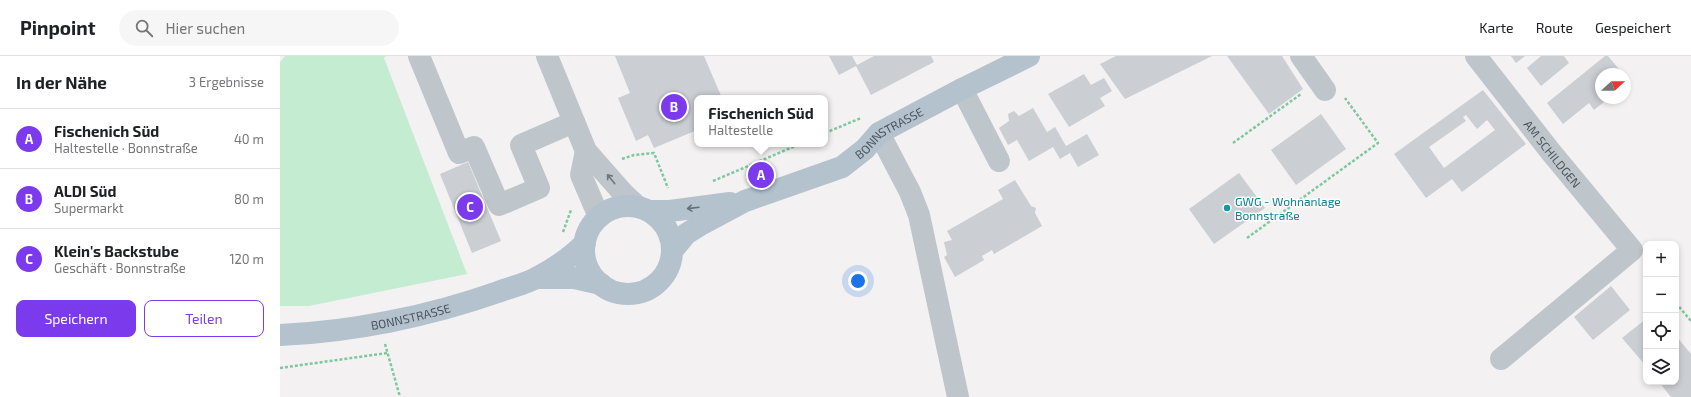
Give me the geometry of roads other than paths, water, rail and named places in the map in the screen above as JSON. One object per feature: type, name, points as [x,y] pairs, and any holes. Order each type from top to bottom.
[{"type":"main road","name":"BONNSTRASSE","points":[[672,251],[686,234],[745,201],[842,167],[865,149],[879,133],[962,89],[1030,56]]},
{"type":"main road","name":"BONNSTRASSE","points":[[644,209],[670,211],[745,201]]},
{"type":"main road","points":[[624,206],[644,209],[659,218],[666,228],[671,239],[672,251],[670,264],[663,277],[653,286],[640,292],[627,294],[613,291],[601,284],[591,272],[585,258],[585,243],[590,229],[599,217],[611,209],[624,206]]},
{"type":"main road","name":"BONNSTRASSE","points":[[280,335],[304,334],[381,323],[473,301],[537,278],[570,257],[585,243]]},
{"type":"main road","name":"BONNSTRASSE","points":[[537,278],[574,278],[601,284]]},
{"type":"street","points":[[419,56],[459,153],[474,147],[499,205],[539,188],[521,145],[574,122]]},
{"type":"street","points":[[547,56],[586,151],[623,193],[644,209]]},
{"type":"street","points":[[1301,56],[1325,90]]},
{"type":"street","name":"AM SCHILDGEN","points":[[1476,56],[1550,151],[1632,250],[1502,358]]},
{"type":"street","points":[[962,89],[999,161]]},
{"type":"street","points":[[879,133],[910,192],[919,215],[958,397]]},
{"type":"street","points":[[586,151],[581,175],[599,217]]},
{"type":"place","name":"ALDI Süd","points":[[674,107]]},
{"type":"place","name":"Fischenich Süd","points":[[761,175]]},
{"type":"place","name":"Klein's Backstube","points":[[470,207]]},
{"type":"place","name":"GWG - Wohnanlage Bonnstraße","points":[[1227,208]]}]
